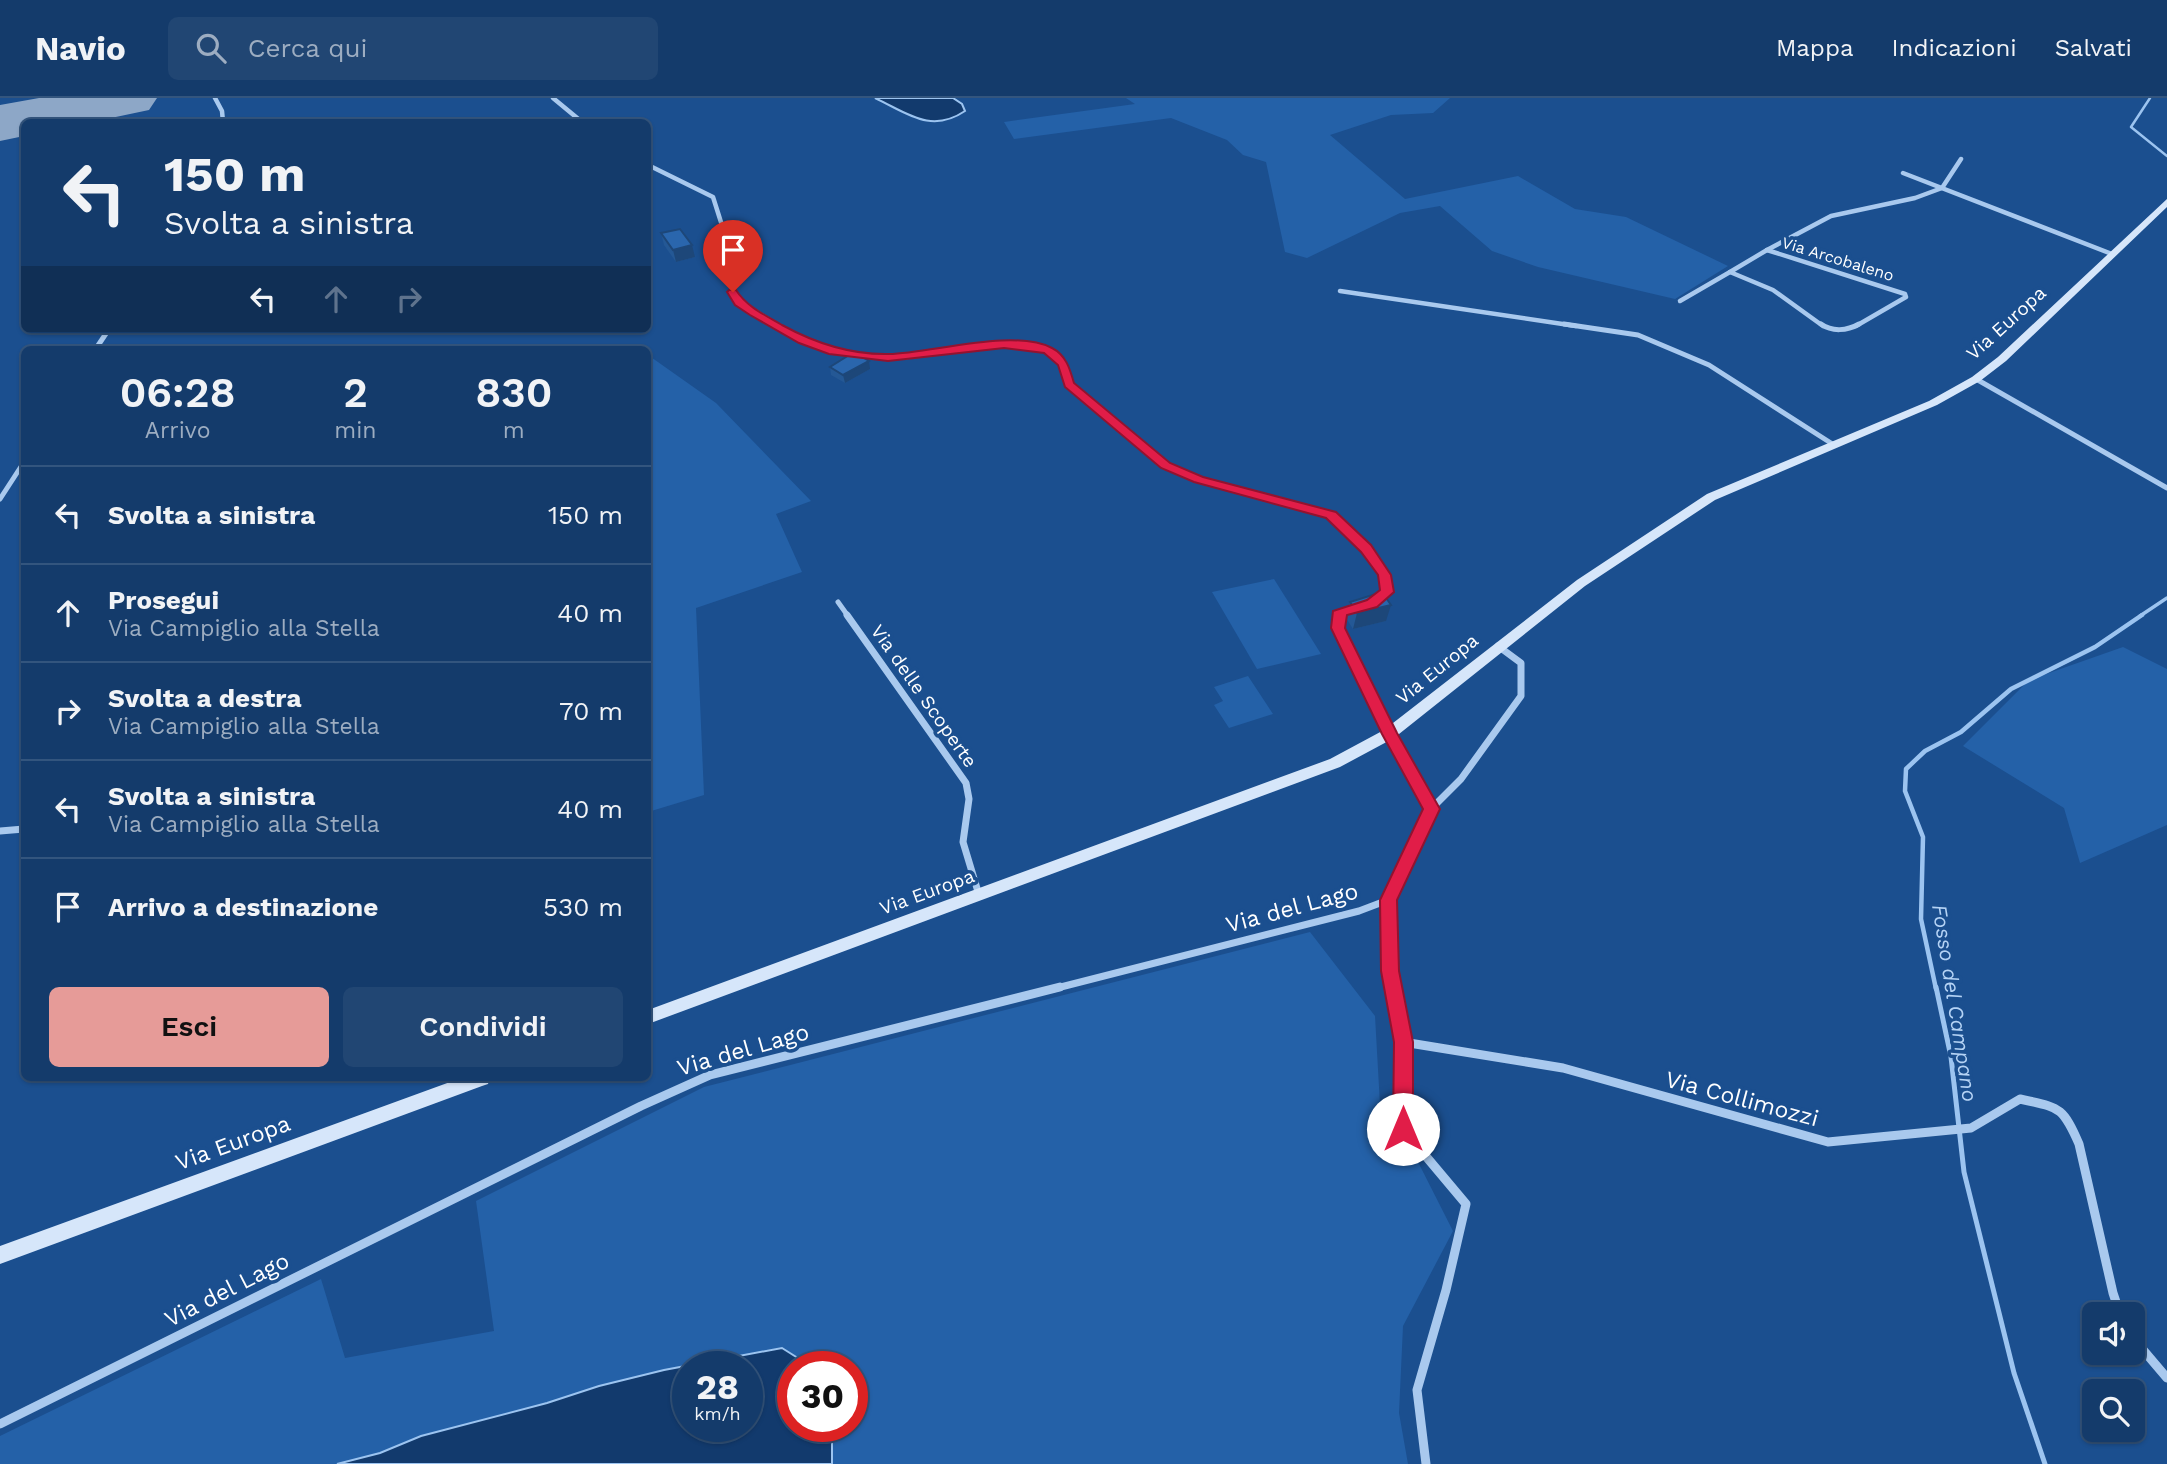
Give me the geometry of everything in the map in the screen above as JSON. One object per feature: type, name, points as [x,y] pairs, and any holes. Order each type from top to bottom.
[{"type":"main road","name":"Via Europa","points":[[651,1016],[1335,763],[1389,734],[1581,583],[1711,497],[1933,403],[1976,379],[2002,359],[2167,202]]},
{"type":"main road","name":"Via Europa","points":[[0,1255],[474,1081]]},
{"type":"street","points":[[215,98],[223,119]]},
{"type":"street","points":[[553,98],[556,104],[578,119]]},
{"type":"street","points":[[1942,188],[1961,159]]},
{"type":"street","points":[[651,166],[713,197],[732,257],[734,298],[754,313],[818,348],[869,356],[904,357],[1016,344],[1048,351],[1063,364],[1069,384],[1165,466],[1199,480],[1331,515],[1366,548],[1385,575],[1387,592],[1372,604]]},
{"type":"street","points":[[1903,173],[2112,254]]},
{"type":"street","name":"Via Arcobaleno","points":[[1680,301],[1831,216],[1916,198],[1942,188]]},
{"type":"street","name":"Via Arcobaleno","points":[[1730,272],[1773,290],[1829,330],[1851,330],[1906,297],[1898,289],[1795,261],[1767,250]]},
{"type":"street","points":[[1340,291],[1637,335],[1709,365],[1834,445]]},
{"type":"street","points":[[1976,379],[2167,488]]},
{"type":"street","points":[[0,499],[21,467]]},
{"type":"street","name":"Via delle Scoperte","points":[[838,602],[966,783],[969,799],[963,842],[979,896]]},
{"type":"street","points":[[1359,607],[1338,615],[1338,628],[1389,734],[1432,809]]},
{"type":"street","points":[[1426,1464],[1417,1390],[1446,1290],[1466,1204],[1403,1129],[1403,1042],[1390,971],[1388,900],[1432,809],[1461,779],[1521,696],[1521,663],[1498,646]]},
{"type":"street","points":[[0,831],[21,828]]},
{"type":"street","name":"Via del Lago","points":[[0,1424],[641,1106],[710,1075],[1359,911],[1388,900]]},
{"type":"street","name":"Via Collimozzi","points":[[1403,1042],[1563,1068],[1828,1142],[1971,1129],[2020,1099],[2056,1108],[2075,1129],[2097,1216],[2107,1280],[2115,1302]]},
{"type":"street","points":[[2145,1354],[2167,1378]]},
{"type":"shaded area","points":[[875,98],[953,98],[962,104],[965,111],[953,118],[930,121],[909,115]]},
{"type":"shaded area","points":[[1126,98],[1450,98],[1433,113],[1391,115],[1330,135],[1405,199],[1518,176],[1575,209],[1626,217],[1728,266],[1675,299],[1538,267],[1492,251],[1440,206],[1400,213],[1307,258],[1285,252],[1266,162],[1243,155],[1227,140],[1171,118],[1014,139],[1004,122],[1135,104]]},
{"type":"shaded area","points":[[651,357],[716,403],[811,501],[776,514],[802,572],[696,608],[704,795],[651,811]]},
{"type":"shaded area","points":[[1274,579],[1321,654],[1257,669],[1212,592]]},
{"type":"shaded area","points":[[2123,647],[2167,669],[2167,825],[2080,863],[2064,808],[1963,746],[2029,680]]},
{"type":"shaded area","points":[[1248,676],[1273,714],[1229,728],[1214,705],[1223,701],[1214,687]]},
{"type":"shaded area","points":[[1310,932],[1375,1016],[1380,1105],[1418,1162],[1453,1231],[1403,1326],[1399,1413],[1408,1464],[0,1464],[0,1436],[321,1279],[345,1358],[494,1331],[476,1201],[704,1087]]},
{"type":"shaded area","points":[[782,1348],[787,1351],[777,1351],[777,1442],[832,1442],[832,1464],[337,1464],[380,1453],[421,1436],[547,1403],[599,1386],[672,1369],[672,1442],[763,1442],[763,1352]]},
{"type":"building","points":[[680,229],[692,245],[673,250],[661,233]]},
{"type":"building","points":[[854,352],[869,361],[843,375],[830,367]]},
{"type":"building","points":[[1382,592],[1391,605],[1357,613],[1350,602]]},
{"type":"waterway","points":[[2150,98],[2131,127],[2167,156]]},
{"type":"waterway","name":"Fosso del Campano","points":[[2140,616],[2167,598]]},
{"type":"waterway","name":"Fosso del Campano","points":[[1936,989],[1921,919],[1923,837],[1905,791],[1906,769],[1925,751],[1961,732],[2011,689],[2095,647],[2142,615]]},
{"type":"waterway","name":"Fosso del Campano","points":[[1936,987],[1951,1057],[1964,1172],[2014,1373],[2045,1464]]},
{"type":"runway","points":[[0,123],[129,98]]},
{"type":"route","points":[[733,292],[739,303],[754,313],[803,341],[829,351],[888,358],[1016,344],[1048,351],[1063,364],[1069,384],[1165,466],[1199,480],[1331,515],[1366,548],[1385,575],[1388,582],[1387,592],[1372,604],[1342,611],[1338,615],[1338,628],[1389,734],[1432,809],[1388,900],[1390,971],[1403,1042],[1403,1129]]}]
